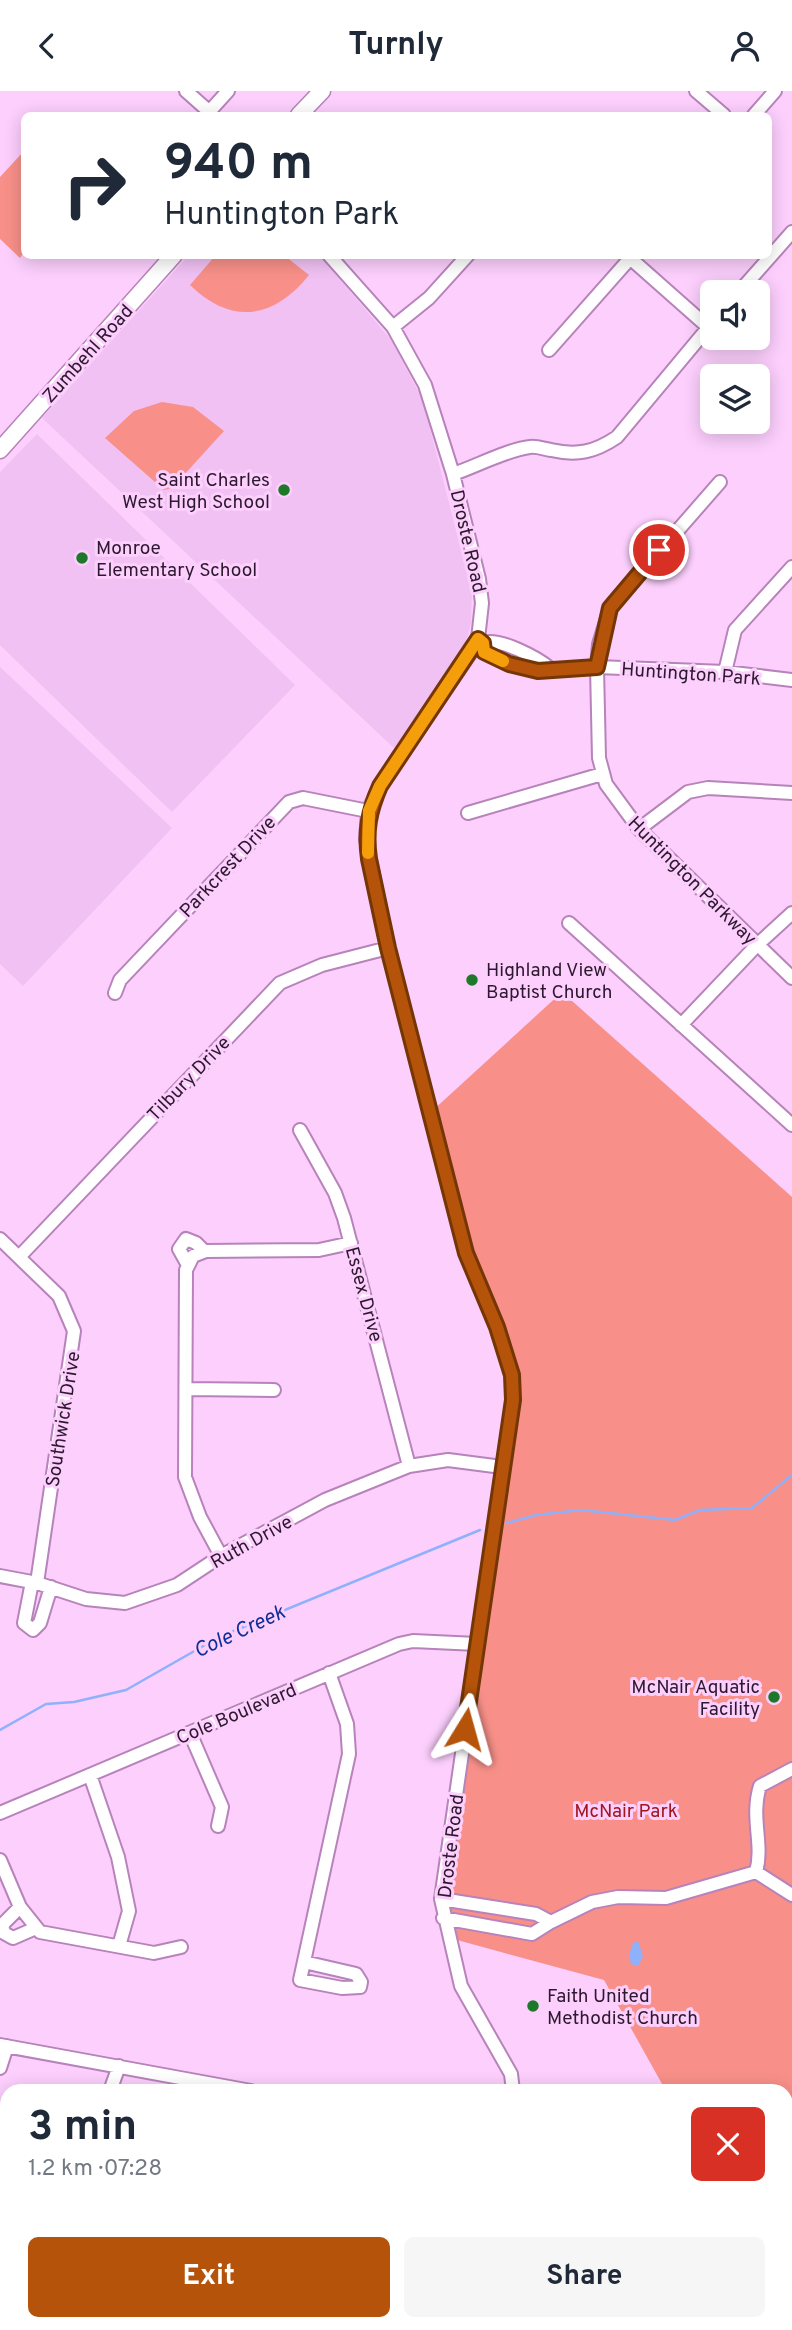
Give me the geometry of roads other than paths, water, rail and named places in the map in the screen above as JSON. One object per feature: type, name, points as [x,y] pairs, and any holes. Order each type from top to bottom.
[{"type":"main road","points":[[302,112],[321,91]]},
{"type":"main road","name":"Zumbehl Road","points":[[0,450],[170,259]]},
{"type":"street","points":[[186,91],[209,112]]},
{"type":"street","points":[[212,112],[228,91]]},
{"type":"street","points":[[696,91],[720,112]]},
{"type":"street","points":[[757,112],[775,91]]},
{"type":"street","points":[[772,255],[792,232]]},
{"type":"street","name":"Droste Road","points":[[333,259],[393,327],[425,386],[453,474],[479,579],[482,603],[480,641],[380,786],[369,811],[366,840],[388,948],[466,1253],[497,1327],[512,1375],[513,1400],[441,1899],[443,1918],[461,1986],[512,2074],[513,2084]]},
{"type":"street","points":[[393,327],[429,298],[463,259]]},
{"type":"street","points":[[549,350],[630,259]]},
{"type":"street","points":[[634,259],[700,316]]},
{"type":"street","points":[[750,280],[768,259]]},
{"type":"street","points":[[453,474],[534,446],[567,453],[586,453],[601,448],[617,437],[700,337]]},
{"type":"street","points":[[468,813],[602,774],[597,667],[610,608],[720,482]]},
{"type":"street","points":[[724,672],[735,629],[792,567]]},
{"type":"street","name":"Huntington Park","points":[[480,641],[495,641],[531,656],[551,669],[597,667],[724,672],[792,681]]},
{"type":"street","name":"Huntington Parkway","points":[[602,774],[639,829],[792,978]]},
{"type":"street","points":[[639,829],[688,792],[708,788],[792,793]]},
{"type":"street","name":"Parkcrest Drive","points":[[115,993],[120,980],[289,802],[306,799],[369,811]]},
{"type":"street","points":[[681,1025],[757,945],[792,913]]},
{"type":"street","points":[[569,923],[792,1125]]},
{"type":"street","name":"Tilbury Drive","points":[[19,1257],[280,983],[322,965],[388,948]]},
{"type":"street","name":"Essex Drive","points":[[300,1130],[335,1193],[351,1243],[410,1466]]},
{"type":"street","name":"Southwick Drive","points":[[0,1239],[59,1296],[74,1331],[35,1583],[24,1623],[33,1630],[40,1623],[51,1587]]},
{"type":"street","points":[[188,1265],[179,1249],[186,1239],[196,1243],[204,1251]]},
{"type":"street","points":[[221,1556],[200,1517],[186,1477],[188,1265],[193,1256],[204,1251],[319,1250],[351,1243]]},
{"type":"street","points":[[187,1389],[274,1390]]},
{"type":"street","name":"Ruth Drive","points":[[0,1576],[51,1587],[86,1599],[125,1603],[177,1584],[221,1556],[325,1500],[410,1466],[448,1460],[502,1467]]},
{"type":"street","name":"Cole Boulevard","points":[[0,1813],[407,1642],[477,1644]]},
{"type":"street","points":[[304,1962],[349,1754],[347,1724],[329,1673]]},
{"type":"street","points":[[190,1733],[222,1807],[218,1826]]},
{"type":"street","points":[[756,1872],[759,1860],[754,1804],[760,1786],[792,1769]]},
{"type":"street","points":[[90,1775],[118,1857],[129,1910],[119,1946]]},
{"type":"street","points":[[0,1860],[20,1907],[40,1932],[154,1953],[181,1947]]},
{"type":"street","points":[[443,1918],[532,1934],[592,1902],[618,1897],[666,1898],[756,1872],[792,1895]]},
{"type":"street","points":[[441,1899],[536,1915],[551,1922]]},
{"type":"street","points":[[20,1907],[2,1925],[4,1933],[13,1938],[36,1928]]},
{"type":"street","points":[[0,2067],[4,2045],[210,2084]]},
{"type":"street","points":[[113,2084],[119,2066]]},
{"type":"water","points":[[638,1941],[643,1956],[638,1966],[631,1964],[629,1955],[633,1943]]},
{"type":"waterway","name":"Cole Creek","points":[[507,1523],[536,1515],[581,1510],[675,1520],[700,1510],[752,1508],[792,1475]]},
{"type":"waterway","name":"Cole Creek","points":[[0,1730],[46,1704],[74,1702],[126,1690],[219,1637],[480,1530]]},
{"type":"place","name":"Saint Charles West High School","points":[[284,490]]},
{"type":"place","name":"Monroe Elementary School","points":[[82,558]]},
{"type":"place","name":"Highland View Baptist Church","points":[[472,980]]},
{"type":"place","name":"McNair Aquatic Facility","points":[[774,1697]]},
{"type":"place","name":"Faith United Methodist Church","points":[[533,2006]]},
{"type":"park label","name":"McNair Park","points":[[626,1810]]}]
